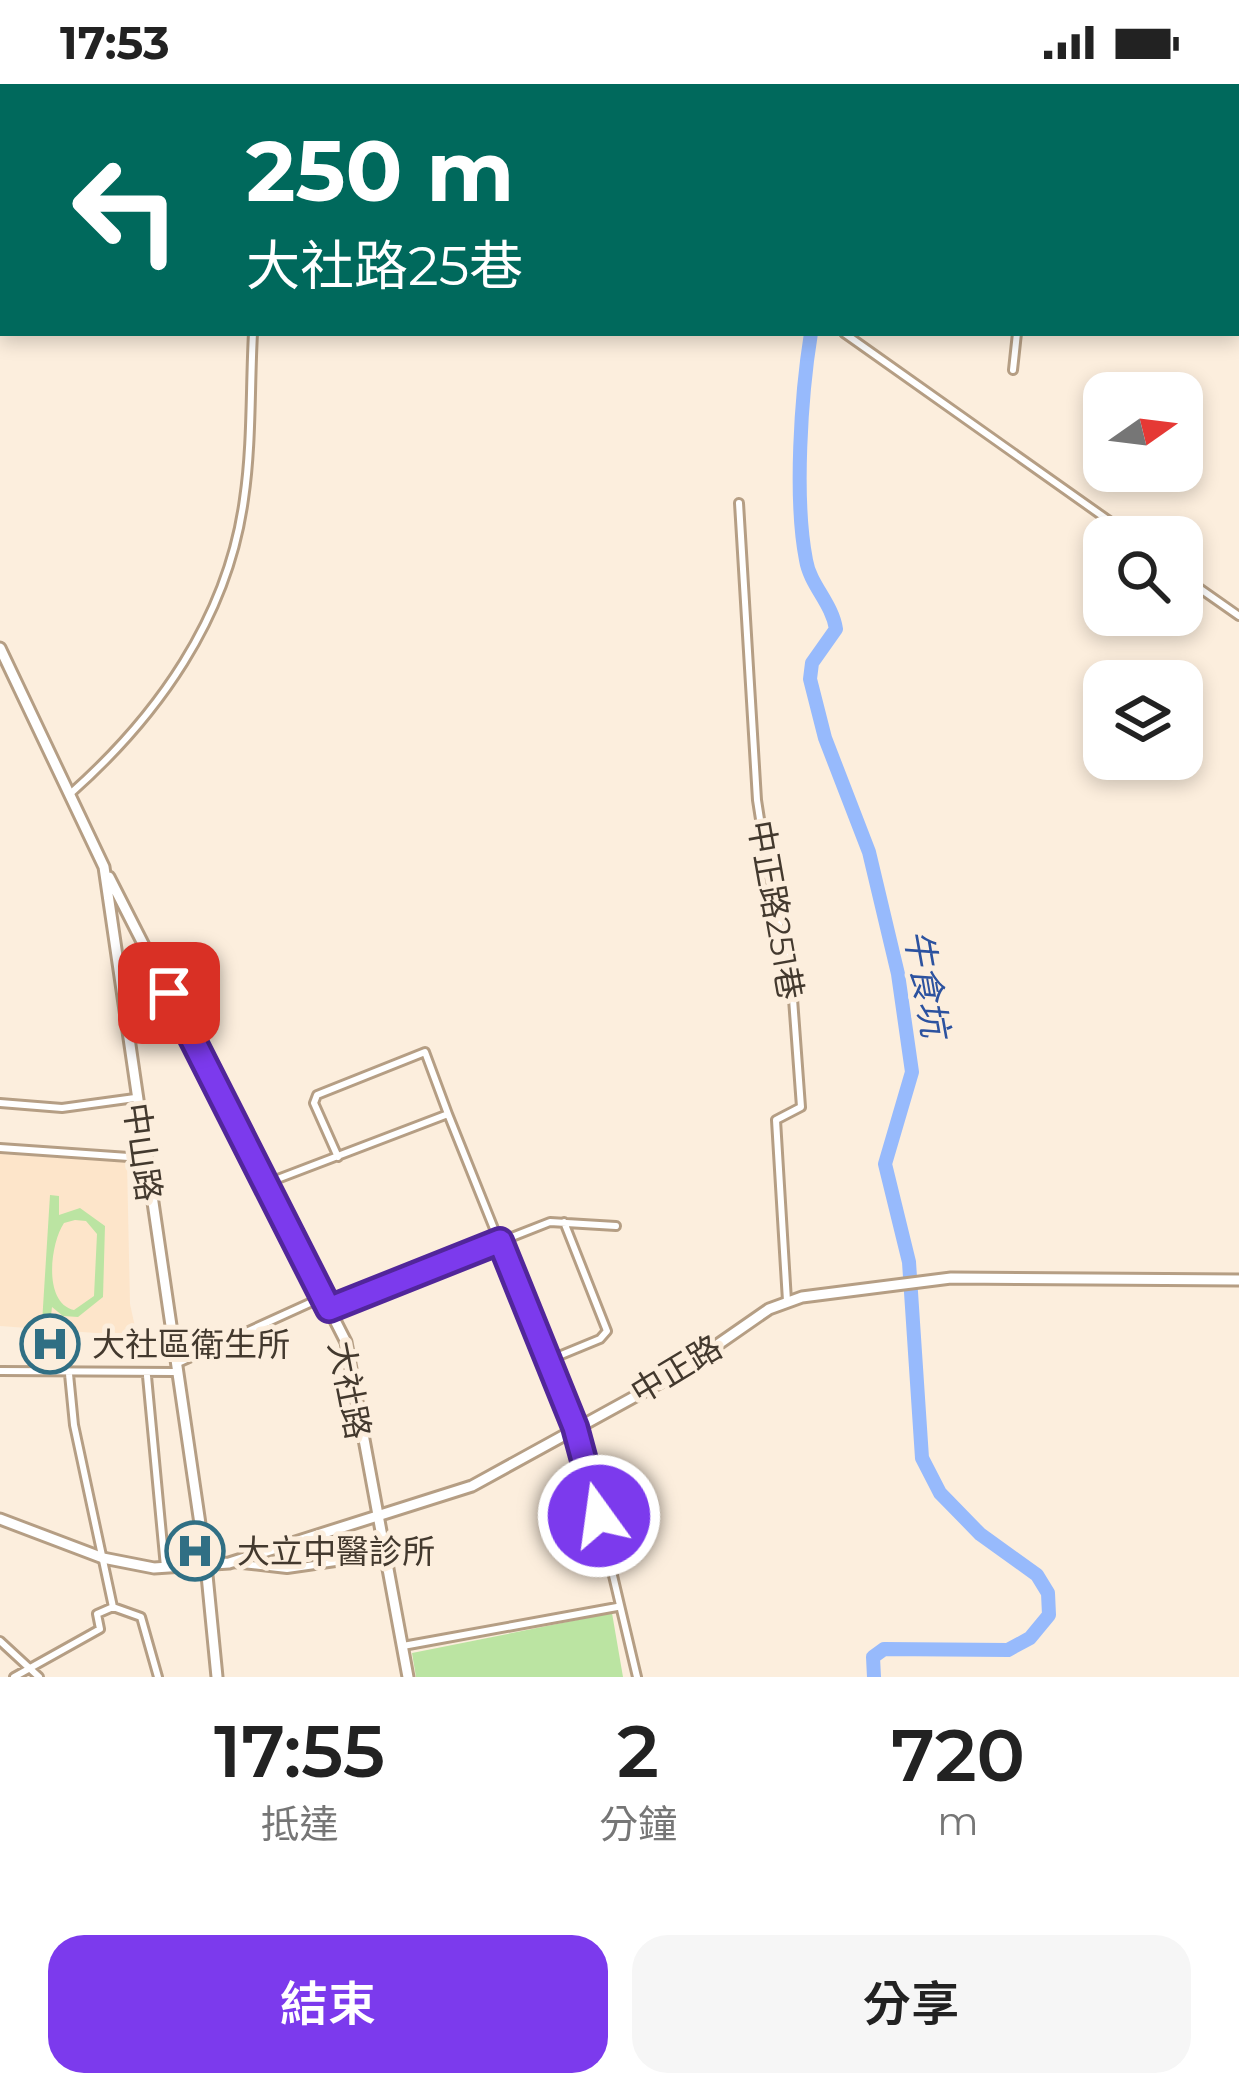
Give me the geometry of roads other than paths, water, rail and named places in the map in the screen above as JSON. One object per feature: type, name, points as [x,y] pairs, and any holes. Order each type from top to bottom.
[{"type":"street","points":[[70,794],[118,751],[172,681],[220,589],[244,498],[253,336]]},
{"type":"street","points":[[848,336],[1102,516]]},
{"type":"street","points":[[1013,370],[1017,336]]},
{"type":"street","name":"中正路251巷","points":[[739,503],[757,800],[774,909],[790,958],[801,1107],[776,1120],[788,1300]]},
{"type":"street","points":[[1203,591],[1239,616]]},
{"type":"street","name":"中山路","points":[[0,648],[104,867],[206,1564],[217,1677]]},
{"type":"street","name":"大社路","points":[[104,867],[346,1342],[408,1677]]},
{"type":"street","points":[[338,1157],[314,1103],[317,1095],[425,1052],[575,1427],[637,1677]]},
{"type":"street","points":[[0,1103],[62,1108],[135,1098]]},
{"type":"street","points":[[267,1184],[448,1114]]},
{"type":"street","points":[[0,1148],[143,1158]]},
{"type":"street","points":[[548,1360],[600,1339],[607,1331],[564,1222]]},
{"type":"street","points":[[329,1309],[500,1241],[564,1222],[616,1226]]},
{"type":"street","name":"中正路","points":[[0,1519],[103,1558],[165,1567],[229,1563],[472,1486],[674,1375],[788,1300],[920,1281],[1239,1280]]},
{"type":"street","points":[[0,1371],[147,1376],[176,1368],[323,1298]]},
{"type":"street","points":[[69,1374],[84,1476],[113,1607]]},
{"type":"street","points":[[147,1376],[165,1567]]},
{"type":"street","points":[[229,1563],[287,1569],[385,1555]]},
{"type":"street","points":[[14,1677],[100,1629],[97,1614],[113,1607],[142,1617],[158,1677]]},
{"type":"street","points":[[403,1646],[617,1607]]},
{"type":"street","points":[[2,1646],[39,1677]]},
{"type":"waterway","name":"牛食坑","points":[[811,336],[800,447],[802,535],[808,569],[836,629],[812,663],[810,679],[825,738],[869,852],[898,974],[912,1072],[885,1164],[909,1262],[922,1458],[940,1493],[980,1534],[1037,1575],[1048,1593],[1049,1615],[1030,1638],[1008,1650],[884,1649],[873,1657],[874,1677]]},
{"type":"place","name":"大社區衛生所","points":[[50,1344]]},
{"type":"place","name":"大立中醫診所","points":[[195,1551]]}]
